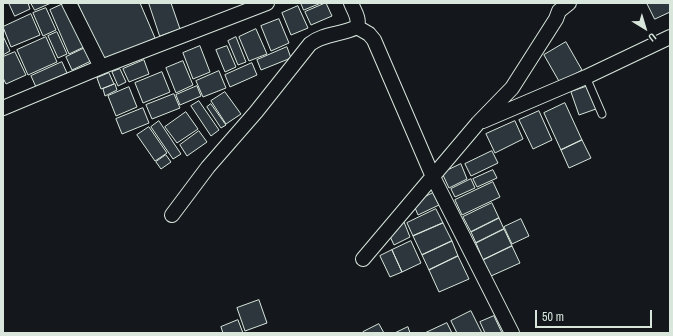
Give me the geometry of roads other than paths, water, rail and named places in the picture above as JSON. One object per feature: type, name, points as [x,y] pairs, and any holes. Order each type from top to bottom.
[{"type":"street","points":[[69,3],[101,68]]},
{"type":"street","points":[[3,108],[267,3]]},
{"type":"street","points":[[172,215],[208,167],[256,112],[310,44],[321,37],[348,31],[356,27],[358,23],[357,17],[351,3]]},
{"type":"street","points":[[363,259],[478,124],[512,88],[556,19],[559,11],[569,3]]},
{"type":"street","points":[[356,27],[369,34],[374,40],[433,177],[512,333]]},
{"type":"street","points":[[478,124],[586,77],[670,37]]},
{"type":"lane","points":[[586,77],[602,114]]}]
